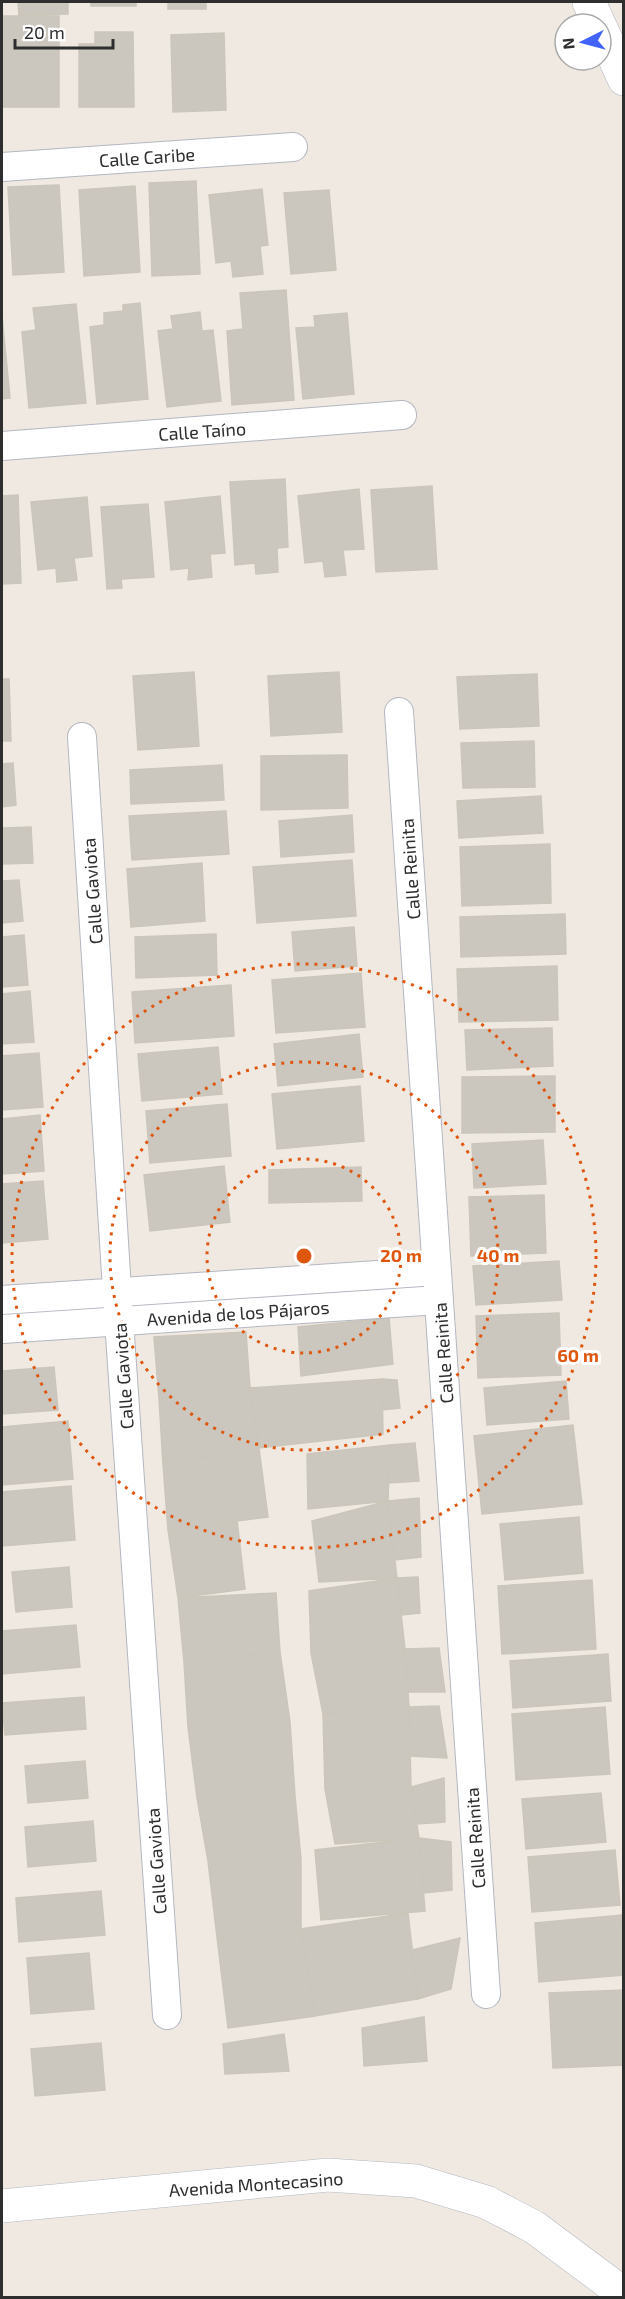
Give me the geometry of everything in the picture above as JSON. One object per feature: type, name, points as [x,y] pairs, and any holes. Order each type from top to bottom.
[{"type":"street","points":[[613,55],[624,79]]},
{"type":"street","name":"Calle Caribe","points":[[2,167],[293,147]]},
{"type":"street","name":"Calle Taíno","points":[[2,446],[402,415]]},
{"type":"street","name":"Calle Reinita","points":[[399,712],[486,1994]]},
{"type":"street","name":"Calle Gaviota","points":[[82,736],[117,1292],[167,2015]]},
{"type":"street","name":"Avenida de los Pájaros","points":[[2,1300],[437,1270]]},
{"type":"street","name":"Avenida de los Pájaros","points":[[2,1329],[439,1300]]},
{"type":"street","name":"Avenida Montecasino","points":[[2,2206],[328,2175],[416,2181],[486,2202],[534,2228],[624,2294]]},
{"type":"building","points":[[18,2],[68,2],[68,14],[19,15]]},
{"type":"building","points":[[91,2],[136,2],[136,6],[91,6]]},
{"type":"building","points":[[168,2],[206,2],[206,9],[168,9]]},
{"type":"building","points":[[2,16],[59,16],[59,107],[2,107]]},
{"type":"building","points":[[95,32],[133,32],[134,107],[79,107],[79,44],[95,44]]},
{"type":"building","points":[[224,33],[226,110],[173,112],[171,35]]},
{"type":"building","points":[[196,181],[200,274],[152,276],[149,183]]},
{"type":"building","points":[[59,185],[64,272],[13,275],[8,187]]},
{"type":"building","points":[[135,186],[140,272],[84,276],[79,190]]},
{"type":"building","points":[[262,189],[268,245],[260,246],[263,274],[233,277],[231,261],[216,263],[209,195]]},
{"type":"building","points":[[329,190],[336,270],[291,274],[284,193]]},
{"type":"building","points":[[286,290],[294,400],[232,405],[227,331],[243,329],[240,293]]},
{"type":"building","points":[[140,303],[148,399],[97,404],[90,327],[104,325],[104,313],[123,311],[123,305]]},
{"type":"building","points":[[76,304],[86,403],[29,408],[22,332],[36,330],[33,308]]},
{"type":"building","points":[[200,312],[202,331],[213,330],[221,401],[167,407],[158,331],[173,329],[171,316]]},
{"type":"building","points":[[347,313],[354,394],[303,399],[296,328],[315,327],[314,316]]},
{"type":"building","points":[[2,316],[10,398],[2,399]]},
{"type":"building","points":[[285,479],[288,547],[277,548],[278,572],[256,574],[255,563],[235,565],[230,482]]},
{"type":"building","points":[[432,486],[437,569],[376,572],[371,490]]},
{"type":"building","points":[[359,489],[364,549],[343,550],[346,575],[325,577],[323,561],[305,563],[298,496]]},
{"type":"building","points":[[18,495],[21,583],[2,584],[2,496]]},
{"type":"building","points":[[220,496],[225,553],[210,554],[212,577],[188,580],[189,568],[171,570],[165,502]]},
{"type":"building","points":[[87,497],[92,556],[74,558],[77,580],[57,582],[56,568],[38,570],[31,502]]},
{"type":"building","points":[[148,504],[154,577],[121,579],[122,588],[107,589],[101,507]]},
{"type":"building","points":[[194,672],[199,746],[138,750],[133,676]]},
{"type":"building","points":[[339,672],[342,732],[271,736],[268,676]]},
{"type":"building","points":[[537,674],[539,726],[460,729],[457,677]]},
{"type":"building","points":[[2,679],[9,679],[11,741],[2,741]]},
{"type":"building","points":[[534,741],[535,787],[463,788],[461,743]]},
{"type":"building","points":[[347,755],[348,808],[261,810],[261,756]]},
{"type":"building","points":[[13,763],[16,805],[2,807],[2,764]]},
{"type":"building","points":[[222,765],[224,800],[131,804],[130,770]]},
{"type":"building","points":[[541,796],[543,833],[459,838],[457,801]]},
{"type":"building","points":[[226,811],[229,854],[132,860],[129,816]]},
{"type":"building","points":[[352,815],[354,852],[281,857],[279,821]]},
{"type":"building","points":[[31,827],[33,863],[2,864],[2,828]]},
{"type":"building","points":[[550,844],[551,903],[462,906],[460,847]]},
{"type":"building","points":[[352,860],[356,916],[257,923],[253,867]]},
{"type":"building","points":[[202,863],[205,921],[131,927],[127,869]]},
{"type":"building","points":[[19,880],[23,921],[2,923],[2,881]]},
{"type":"building","points":[[565,914],[566,954],[461,957],[460,917]]},
{"type":"building","points":[[354,927],[357,966],[295,971],[292,932]]},
{"type":"building","points":[[216,934],[217,975],[136,978],[135,937]]},
{"type":"building","points":[[24,935],[28,985],[2,987],[2,937]]},
{"type":"building","points":[[557,966],[558,1020],[459,1022],[457,969]]},
{"type":"building","points":[[361,973],[365,1027],[276,1033],[272,980]]},
{"type":"building","points":[[231,985],[234,1036],[135,1043],[132,992]]},
{"type":"building","points":[[30,991],[34,1042],[2,1044],[2,994]]},
{"type":"building","points":[[552,1028],[553,1066],[467,1070],[465,1030]]},
{"type":"building","points":[[359,1034],[363,1077],[278,1086],[274,1044]]},
{"type":"building","points":[[218,1047],[222,1094],[142,1101],[138,1054]]},
{"type":"building","points":[[39,1053],[43,1107],[2,1110],[2,1056]]},
{"type":"building","points":[[555,1076],[555,1132],[462,1133],[462,1077]]},
{"type":"building","points":[[360,1086],[364,1141],[277,1149],[272,1094]]},
{"type":"building","points":[[227,1104],[231,1156],[150,1163],[146,1111]]},
{"type":"building","points":[[40,1115],[44,1171],[2,1174],[2,1119]]},
{"type":"building","points":[[543,1140],[546,1184],[474,1188],[472,1144]]},
{"type":"building","points":[[224,1166],[230,1222],[150,1231],[144,1175]]},
{"type":"building","points":[[361,1167],[362,1201],[269,1203],[269,1170]]},
{"type":"building","points":[[43,1181],[48,1239],[2,1243],[2,1184]]},
{"type":"building","points":[[544,1195],[546,1253],[471,1256],[469,1197]]},
{"type":"building","points":[[559,1261],[562,1300],[476,1305],[473,1266]]},
{"type":"building","points":[[559,1313],[561,1375],[478,1378],[476,1316]]},
{"type":"building","points":[[389,1318],[393,1364],[301,1376],[298,1327]]},
{"type":"building","points":[[246,1332],[250,1388],[159,1399],[154,1337]]},
{"type":"building","points":[[54,1367],[58,1410],[2,1414],[2,1371]]},
{"type":"building","points":[[382,1379],[383,1434],[259,1448],[250,1388]]},
{"type":"building","points":[[382,1379],[397,1380],[400,1408],[382,1410]]},
{"type":"building","points":[[566,1381],[569,1419],[487,1425],[484,1388]]},
{"type":"building","points":[[250,1388],[259,1448],[163,1464],[159,1399]]},
{"type":"building","points":[[68,1421],[73,1479],[2,1485],[2,1427]]},
{"type":"building","points":[[573,1425],[582,1504],[482,1514],[474,1436]]},
{"type":"building","points":[[415,1443],[419,1481],[388,1483],[390,1445]]},
{"type":"building","points":[[390,1445],[388,1501],[308,1509],[307,1454]]},
{"type":"building","points":[[259,1448],[268,1517],[168,1530],[163,1464]]},
{"type":"building","points":[[71,1486],[75,1540],[2,1546],[2,1492]]},
{"type":"building","points":[[419,1498],[421,1557],[395,1560],[388,1501]]},
{"type":"building","points":[[388,1501],[397,1578],[319,1582],[312,1521]]},
{"type":"building","points":[[579,1517],[583,1573],[505,1580],[500,1524]]},
{"type":"building","points":[[237,1520],[245,1589],[178,1598],[168,1530]]},
{"type":"building","points":[[69,1567],[72,1607],[16,1612],[12,1572]]},
{"type":"building","points":[[418,1577],[420,1613],[401,1615],[397,1578]]},
{"type":"building","points":[[397,1578],[405,1649],[311,1653],[309,1591]]},
{"type":"building","points":[[592,1580],[596,1649],[502,1654],[498,1586]]},
{"type":"building","points":[[276,1593],[280,1652],[184,1662],[178,1598]]},
{"type":"building","points":[[76,1625],[80,1667],[2,1674],[2,1631]]},
{"type":"building","points":[[439,1648],[445,1692],[408,1692],[405,1649]]},
{"type":"building","points":[[405,1649],[409,1707],[323,1714],[311,1653]]},
{"type":"building","points":[[280,1652],[290,1722],[188,1727],[184,1662]]},
{"type":"building","points":[[608,1654],[611,1701],[513,1708],[510,1661]]},
{"type":"building","points":[[84,1697],[86,1729],[5,1735],[2,1703]]},
{"type":"building","points":[[439,1706],[447,1758],[410,1756],[409,1707]]},
{"type":"building","points":[[409,1707],[411,1787],[325,1789],[323,1714]]},
{"type":"building","points":[[605,1707],[610,1774],[516,1780],[512,1714]]},
{"type":"building","points":[[290,1722],[295,1796],[197,1798],[188,1727]]},
{"type":"building","points":[[85,1761],[88,1798],[28,1803],[25,1766]]},
{"type":"building","points":[[444,1778],[445,1822],[417,1824],[411,1787]]},
{"type":"building","points":[[411,1787],[419,1838],[335,1844],[325,1789]]},
{"type":"building","points":[[601,1793],[606,1842],[526,1849],[522,1799]]},
{"type":"building","points":[[295,1796],[301,1859],[208,1861],[197,1798]]},
{"type":"building","points":[[93,1821],[96,1861],[28,1867],[25,1827]]},
{"type":"building","points":[[419,1838],[425,1911],[321,1920],[315,1850]]},
{"type":"building","points":[[419,1838],[451,1842],[452,1890],[424,1893]]},
{"type":"building","points":[[615,1850],[620,1905],[532,1912],[528,1857]]},
{"type":"building","points":[[301,1859],[301,1929],[217,1937],[208,1861]]},
{"type":"building","points":[[101,1891],[105,1935],[19,1942],[16,1898]]},
{"type":"building","points":[[408,1913],[418,1999],[315,2016],[301,1929]]},
{"type":"building","points":[[622,1915],[624,1975],[539,1982],[535,1923]]},
{"type":"building","points":[[301,1929],[315,2016],[228,2028],[217,1937]]},
{"type":"building","points":[[460,1938],[451,1989],[418,1999],[412,1950]]},
{"type":"building","points":[[89,1953],[94,2009],[31,2014],[27,1958]]},
{"type":"building","points":[[624,1990],[624,2065],[553,2068],[549,1993]]},
{"type":"building","points":[[424,2017],[427,2061],[364,2066],[362,2028]]},
{"type":"building","points":[[284,2034],[289,2071],[225,2074],[223,2044]]},
{"type":"building","points":[[101,2043],[105,2090],[35,2096],[31,2049]]}]
